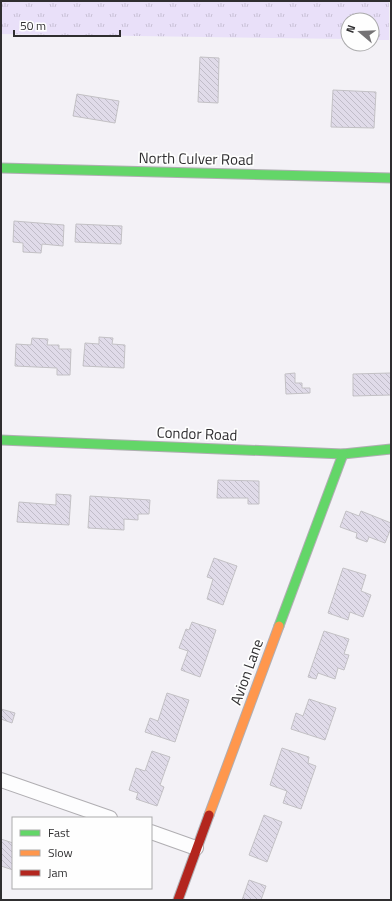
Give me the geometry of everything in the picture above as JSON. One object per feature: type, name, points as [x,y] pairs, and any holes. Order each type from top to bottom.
[{"type":"street","name":"North Culver Road","points":[[1,168],[391,178]]},
{"type":"street","name":"Condor Road","points":[[1,440],[343,454],[391,449]]},
{"type":"street","name":"Avion Lane","points":[[178,900],[343,454]]},
{"type":"street","points":[[1,780],[107,817]]},
{"type":"street","points":[[152,832],[196,848]]},
{"type":"green space","points":[[1,1],[389,1],[389,40],[380,40],[380,12],[340,12],[340,39],[1,34]]},
{"type":"building","points":[[200,57],[219,58],[218,103],[198,102]]},
{"type":"building","points":[[333,90],[376,92],[374,128],[331,127]]},
{"type":"building","points":[[77,94],[119,101],[115,123],[73,116]]},
{"type":"building","points":[[14,221],[64,225],[63,246],[42,244],[41,253],[23,252],[23,243],[13,242]]},
{"type":"building","points":[[76,224],[122,226],[121,244],[75,242]]},
{"type":"building","points":[[99,337],[113,338],[112,344],[125,345],[124,368],[83,366],[85,343],[99,344]]},
{"type":"building","points":[[32,338],[48,339],[47,345],[59,345],[59,349],[71,349],[70,375],[57,375],[57,368],[15,366],[16,344],[31,345]]},
{"type":"building","points":[[295,373],[295,383],[302,383],[302,388],[310,388],[310,393],[286,394],[285,374]]},
{"type":"building","points":[[391,373],[391,395],[353,396],[353,374]]},
{"type":"building","points":[[218,480],[259,481],[259,504],[248,504],[248,498],[217,498]]},
{"type":"building","points":[[56,494],[71,495],[69,525],[17,522],[19,502],[56,505]]},
{"type":"building","points":[[90,496],[150,500],[149,514],[138,514],[138,520],[124,519],[124,530],[88,528]]},
{"type":"building","points":[[346,511],[359,516],[361,511],[391,523],[391,528],[385,543],[369,537],[367,542],[356,538],[357,533],[340,527]]},
{"type":"building","points":[[214,558],[237,566],[223,605],[207,599],[213,579],[207,577]]},
{"type":"building","points":[[343,568],[366,575],[361,591],[371,595],[363,617],[350,612],[348,620],[328,613]]},
{"type":"building","points":[[192,622],[216,630],[200,677],[181,670],[188,651],[179,648],[186,629],[189,630]]},
{"type":"building","points":[[324,631],[349,639],[344,654],[349,655],[344,670],[338,668],[335,679],[318,673],[316,679],[308,677]]},
{"type":"building","points":[[167,693],[189,700],[175,742],[145,732],[150,718],[158,721]]},
{"type":"building","points":[[309,699],[336,708],[325,740],[291,729],[296,713],[303,716]]},
{"type":"building","points":[[1,709],[15,713],[12,723],[1,719]]},
{"type":"building","points":[[282,748],[309,757],[308,763],[316,766],[301,809],[283,803],[287,791],[270,785]]},
{"type":"building","points":[[152,751],[170,757],[160,785],[164,787],[157,806],[136,799],[138,793],[129,790],[136,768],[145,771]]},
{"type":"building","points":[[264,815],[282,822],[267,862],[249,855]]},
{"type":"building","points":[[1,839],[12,843],[12,870],[1,866]]},
{"type":"building","points":[[249,880],[266,886],[261,900],[242,900]]},
{"type":"traffic: fast","points":[[1,168],[391,178]]},
{"type":"traffic: fast","points":[[1,440],[343,454],[391,449]]},
{"type":"traffic: fast","points":[[279,626],[343,454]]},
{"type":"traffic: slow","points":[[209,815],[279,626]]},
{"type":"traffic: jam","points":[[178,900],[209,815]]}]
